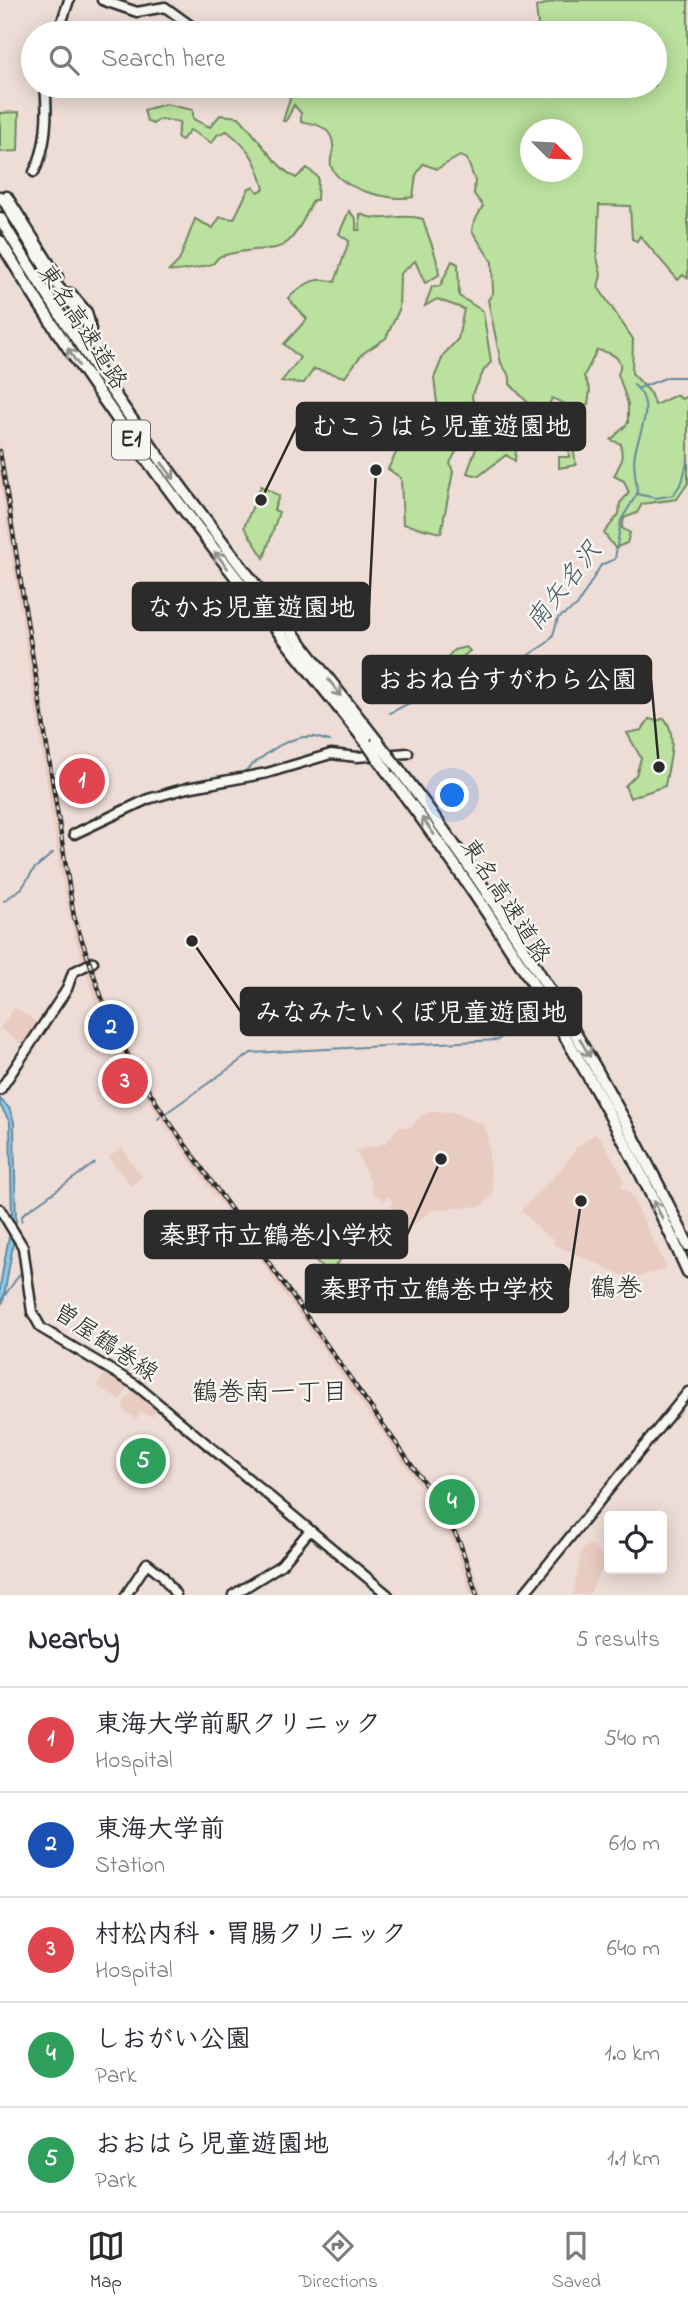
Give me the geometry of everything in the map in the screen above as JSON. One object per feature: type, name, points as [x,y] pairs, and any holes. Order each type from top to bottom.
[{"type":"highway","name":"東名高速道路","points":[[0,218],[124,411],[448,836],[563,1012],[623,1115],[688,1245]]},
{"type":"highway","name":"東名高速道路","points":[[0,241],[118,423],[366,742],[463,876],[558,1026],[628,1150],[688,1272]]},
{"type":"street","points":[[62,21],[69,0]]},
{"type":"street","points":[[102,0],[137,12],[165,7],[184,21]]},
{"type":"street","points":[[34,172],[40,161],[45,98]]},
{"type":"street","points":[[4,196],[54,272],[86,312],[91,329],[25,238],[4,196]]},
{"type":"street","points":[[74,834],[148,799],[187,788],[267,773],[331,754],[356,757],[408,753]]},
{"type":"street","points":[[0,1090],[57,1003],[73,972],[93,962]]},
{"type":"street","name":"曽屋鶴巻線","points":[[0,1209],[20,1240],[25,1255],[32,1312],[41,1328],[136,1385],[388,1595]]},
{"type":"street","points":[[523,1595],[688,1392]]},
{"type":"street","points":[[233,1595],[281,1565],[310,1530]]},
{"type":"street","points":[[126,1595],[147,1563],[163,1575],[176,1595]]},
{"type":"shaded area","points":[[0,437],[71,889],[80,930],[110,1011],[164,1111],[455,1523],[482,1595],[470,1595],[457,1552],[435,1508],[153,1108],[100,1017],[73,932],[60,869],[0,482]]},
{"type":"shaded area","points":[[15,1007],[38,1023],[23,1045],[0,1028]]},
{"type":"shaded area","points":[[434,1111],[452,1112],[482,1124],[487,1132],[493,1195],[482,1206],[433,1210],[408,1229],[390,1206],[393,1202],[388,1197],[384,1200],[372,1193],[371,1184],[356,1150],[386,1143],[398,1127],[411,1127],[422,1115]]},
{"type":"shaded area","points":[[594,1134],[601,1138],[624,1179],[621,1188],[630,1192],[667,1269],[631,1279],[553,1244],[554,1240],[542,1232],[521,1210],[560,1171],[576,1148]]},
{"type":"shaded area","points":[[122,1148],[142,1177],[131,1186],[109,1157]]},
{"type":"shaded area","points":[[107,1369],[130,1384],[120,1400],[97,1386]]},
{"type":"shaded area","points":[[134,1390],[159,1408],[152,1417],[141,1412],[136,1419],[124,1411],[123,1403]]},
{"type":"shaded area","points":[[591,1544],[604,1560],[604,1566],[589,1595],[573,1595],[582,1549]]},
{"type":"green space","points":[[558,0],[688,0],[688,278],[683,275],[678,280],[640,236],[637,241],[632,239],[630,206],[599,205],[597,257],[601,275],[598,287],[633,339],[632,373],[649,391],[655,405],[676,395],[682,399],[688,395],[688,483],[677,499],[642,504],[637,513],[624,518],[622,528],[630,533],[627,543],[615,548],[604,533],[619,514],[620,503],[629,493],[624,481],[614,476],[622,460],[621,444],[611,440],[628,423],[628,404],[618,374],[619,360],[607,352],[597,350],[584,376],[590,390],[588,404],[576,409],[552,398],[549,405],[558,412],[571,433],[581,433],[581,447],[573,447],[576,465],[559,468],[559,457],[569,457],[568,444],[550,432],[529,429],[523,447],[516,450],[515,461],[506,455],[479,476],[467,473],[480,438],[492,441],[501,439],[509,422],[527,402],[510,384],[510,377],[501,363],[488,300],[493,293],[492,262],[472,231],[483,206],[474,194],[475,181],[467,159],[460,156],[437,169],[423,164],[416,175],[413,197],[392,198],[355,187],[336,174],[331,166],[333,148],[330,134],[317,125],[301,122],[301,113],[294,105],[286,121],[283,121],[290,98],[667,98],[667,21],[538,21],[536,7]]},
{"type":"green space","points":[[165,104],[193,110],[193,119],[210,127],[220,115],[239,117],[289,173],[296,178],[307,168],[318,177],[317,200],[313,200],[303,222],[286,244],[278,248],[221,256],[214,263],[205,266],[169,271],[179,261],[195,219],[213,228],[220,217],[234,219],[249,188],[254,187],[258,192],[264,189],[252,156],[227,131],[217,135],[212,143],[190,130],[182,140],[177,137],[180,122],[160,119],[153,124],[147,121],[144,110]]},
{"type":"green space","points":[[19,112],[18,151],[0,152],[0,113]]},
{"type":"green space","points":[[349,211],[356,219],[356,230],[360,230],[360,214],[376,218],[423,219],[439,275],[425,283],[415,261],[400,274],[399,310],[386,338],[362,354],[345,377],[314,369],[304,383],[281,382],[300,358],[284,344],[307,319],[288,298],[315,280],[335,282],[349,241],[339,234]]},
{"type":"green space","points":[[452,261],[458,264],[459,296],[483,311],[491,362],[484,370],[472,396],[475,416],[450,463],[453,472],[441,533],[403,524],[401,478],[388,469],[402,441],[413,446],[425,436],[435,437],[438,411],[434,378],[444,354],[458,339],[464,309],[437,299],[425,306],[432,287],[440,286]]},
{"type":"green space","points":[[261,486],[279,496],[274,510],[279,512],[264,558],[244,527]]},
{"type":"green space","points":[[466,647],[470,651],[461,658],[458,666],[462,670],[476,669],[482,693],[454,701],[450,690],[445,688],[441,664],[454,650]]},
{"type":"green space","points":[[664,718],[672,741],[665,786],[630,798],[625,786],[636,775],[641,758],[627,733],[642,730],[649,719],[657,721]]},
{"type":"green space","points":[[326,1225],[335,1234],[344,1255],[329,1273],[303,1251]]},
{"type":"green space","points":[[448,1486],[456,1488],[465,1486],[453,1511],[442,1495]]},
{"type":"water","points":[[0,1099],[9,1108],[14,1122],[16,1227],[3,1302],[0,1305],[0,1286],[12,1220],[10,1122],[0,1105]]},
{"type":"waterway","points":[[639,388],[668,377],[688,377]]},
{"type":"waterway","points":[[634,385],[641,392],[645,409],[634,458],[637,493]]},
{"type":"waterway","name":"南矢名沢","points":[[390,713],[423,696],[445,673],[471,667],[493,678],[547,643],[553,635],[558,618],[577,606],[601,565],[615,559],[621,520],[637,494],[656,498],[673,495],[682,482],[688,459]]},
{"type":"waterway","name":"南矢名沢","points":[[245,771],[285,742],[304,737],[330,741]]},
{"type":"waterway","name":"南矢名沢","points":[[4,901],[22,888],[34,869],[53,853]]},
{"type":"waterway","points":[[166,1113],[251,1053],[498,1040],[526,1018]]},
{"type":"waterway","points":[[21,1221],[23,1214],[95,1163]]},
{"type":"waterway","points":[[0,1302],[22,1271]]},
{"type":"railway","points":[[0,451],[74,917],[109,1019],[134,1067],[163,1113],[437,1501],[460,1543],[477,1595]]},
{"type":"place","name":"なかお児童遊園地","points":[[376,470]]},
{"type":"place","name":"むこうはら児童遊園地","points":[[261,500]]},
{"type":"place","name":"おおね台すがわら公園","points":[[659,767]]},
{"type":"place","name":"東海大学前駅クリニック","points":[[82,781]]},
{"type":"place","name":"みなみたいくぼ児童遊園地","points":[[192,941]]},
{"type":"place","name":"東海大学前","points":[[111,1027]]},
{"type":"place","name":"村松内科・胃腸クリニック","points":[[125,1081]]},
{"type":"place","name":"秦野市立鶴巻小学校","points":[[441,1159]]},
{"type":"place","name":"秦野市立鶴巻中学校","points":[[581,1201]]},
{"type":"place","name":"おおはら児童遊園地","points":[[143,1461]]},
{"type":"place","name":"しおがい公園","points":[[452,1502]]},
{"type":"district","name":"鶴巻","points":[[616,1290]]},
{"type":"district","name":"鶴巻南一丁目","points":[[270,1394]]}]
